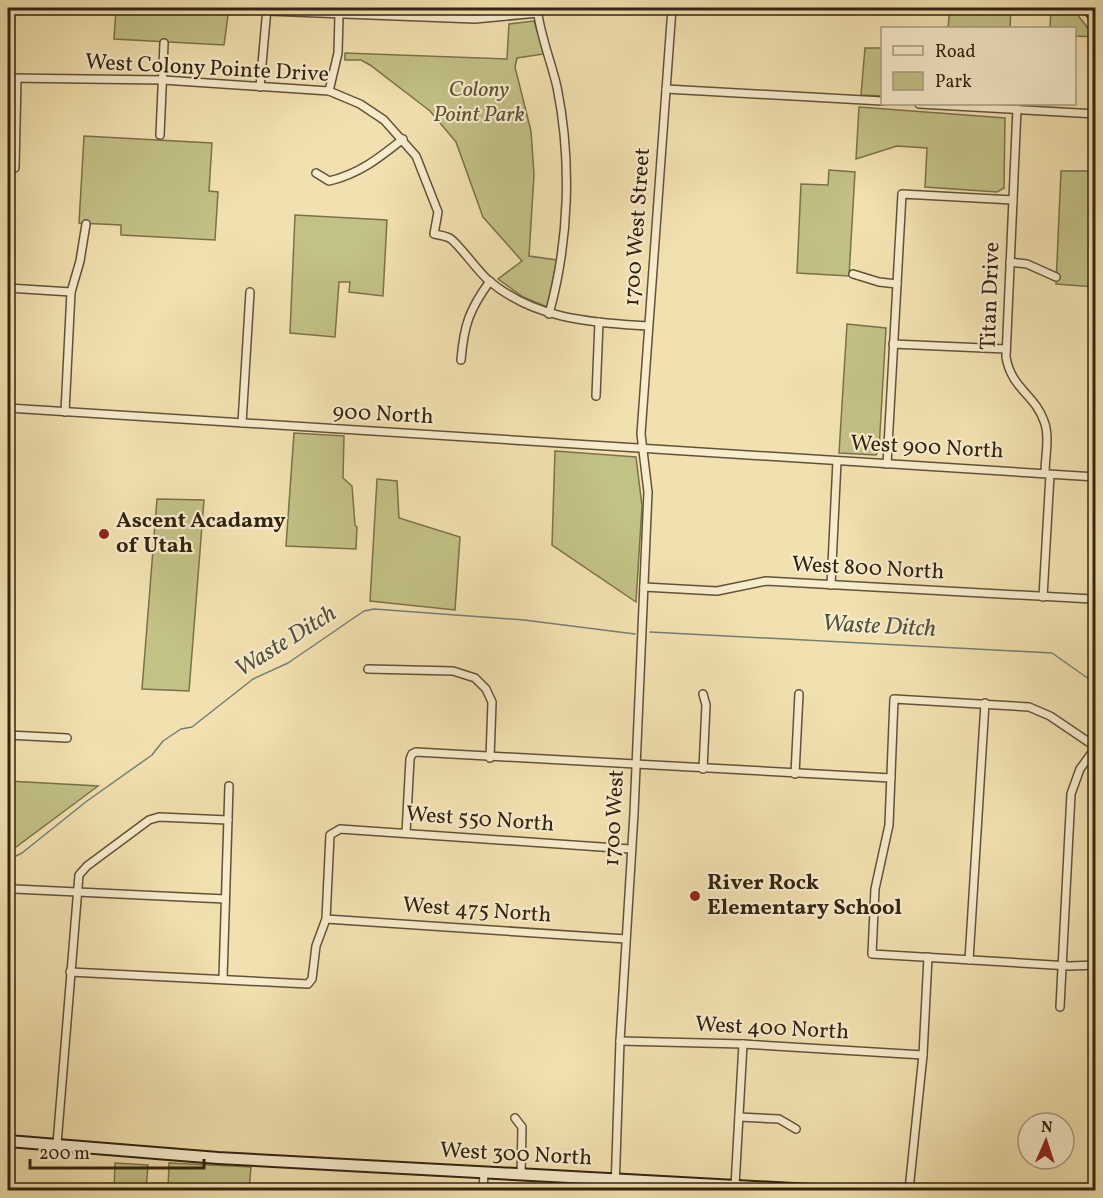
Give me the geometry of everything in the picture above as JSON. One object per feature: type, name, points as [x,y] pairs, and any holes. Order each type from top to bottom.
[{"type":"street","name":"1700 West Street","points":[[642,449],[648,326],[672,8]]},
{"type":"street","points":[[260,87],[267,9],[339,15],[475,19],[537,10],[557,87],[567,174],[561,259],[549,314]]},
{"type":"street","points":[[329,91],[338,53],[339,15]]},
{"type":"street","points":[[160,135],[164,43]]},
{"type":"street","name":"West Colony Pointe Drive","points":[[8,78],[162,80],[329,91],[360,104],[384,120],[403,139],[416,156],[438,212],[434,234],[452,240],[470,263],[490,281],[521,303],[549,314],[572,320],[648,326]]},
{"type":"street","points":[[15,168],[17,79]]},
{"type":"street","points":[[666,88],[881,101]]},
{"type":"street","points":[[939,105],[1095,114]]},
{"type":"street","name":"Titan Drive","points":[[1017,109],[1006,349],[1007,364],[1013,380],[1041,413],[1045,423],[1047,474],[1043,597]]},
{"type":"street","points":[[316,173],[329,181],[348,176],[370,165],[403,139]]},
{"type":"street","points":[[887,464],[902,194],[1013,200]]},
{"type":"street","points":[[65,412],[70,292],[80,261],[86,224]]},
{"type":"street","points":[[1010,262],[1027,264],[1056,277]]},
{"type":"street","points":[[853,274],[879,282],[897,284]]},
{"type":"street","points":[[461,360],[464,330],[471,307],[490,281]]},
{"type":"street","points":[[8,288],[70,292]]},
{"type":"street","points":[[242,423],[250,292]]},
{"type":"street","points":[[596,396],[598,322]]},
{"type":"street","points":[[893,344],[1006,349]]},
{"type":"street","name":"900 North","points":[[8,408],[756,456]]},
{"type":"street","name":"1700 West","points":[[616,1185],[620,1041],[636,766],[648,492],[642,449]]},
{"type":"street","name":"West 900 North","points":[[756,456],[1095,477]]},
{"type":"street","points":[[831,585],[837,461]]},
{"type":"street","name":"West 800 North","points":[[644,587],[717,591],[766,581],[1092,599]]},
{"type":"street","points":[[369,669],[453,671],[469,674],[481,682],[492,702],[490,758]]},
{"type":"street","points":[[703,770],[706,705],[704,694]]},
{"type":"street","points":[[795,774],[799,694]]},
{"type":"street","points":[[1060,1007],[1062,966],[1071,794],[1080,769],[1095,747],[1039,711],[1017,704],[894,699],[889,825],[874,889],[872,954],[1062,966],[1095,965]]},
{"type":"street","points":[[969,960],[985,703]]},
{"type":"street","points":[[8,735],[67,738]]},
{"type":"street","points":[[406,833],[412,753],[703,770],[891,778]]},
{"type":"street","points":[[223,978],[230,786]]},
{"type":"street","points":[[57,1144],[79,875],[87,866],[149,820],[159,817],[228,820]]},
{"type":"street","name":"West 550 North","points":[[326,919],[330,835],[340,828],[630,849]]},
{"type":"street","points":[[14,889],[225,899]]},
{"type":"street","points":[[70,972],[308,984],[312,979],[316,946],[326,919]]},
{"type":"street","name":"West 475 North","points":[[326,919],[626,939]]},
{"type":"street","points":[[909,1191],[923,1055],[927,957]]},
{"type":"street","name":"West 400 North","points":[[620,1041],[743,1044],[923,1055]]},
{"type":"street","points":[[735,1186],[743,1044]]},
{"type":"street","points":[[739,1117],[778,1119],[796,1129]]},
{"type":"street","points":[[515,1118],[522,1127],[521,1175]]},
{"type":"street","name":"West 300 North","points":[[8,1141],[218,1158],[521,1175],[616,1185],[735,1186],[812,1191]]},
{"type":"street","points":[[483,1191],[484,1173]]},
{"type":"green space","points":[[116,8],[229,8],[224,45],[114,39]]},
{"type":"green space","points":[[950,8],[1011,8],[1010,27],[948,27]]},
{"type":"green space","points":[[1051,8],[1072,8],[1095,37],[1076,36],[1076,27],[1050,27]]},
{"type":"green space","name":"Colony Point Park","points":[[534,21],[544,54],[517,58],[515,67],[531,131],[534,175],[529,256],[557,260],[547,307],[523,297],[498,279],[522,261],[483,217],[456,142],[430,111],[370,65],[361,60],[345,60],[345,53],[507,59],[509,24]]},
{"type":"green space","points":[[865,48],[881,48],[881,96],[861,95]]},
{"type":"green space","points":[[859,107],[1005,118],[1004,188],[997,192],[925,187],[927,148],[897,146],[856,159]]},
{"type":"green space","points":[[84,136],[212,143],[209,191],[218,192],[215,240],[121,235],[121,225],[79,223]]},
{"type":"green space","points":[[829,170],[855,172],[849,276],[797,273],[801,184],[828,185]]},
{"type":"green space","points":[[1061,171],[1095,171],[1095,287],[1056,284]]},
{"type":"green space","points":[[295,215],[387,220],[383,296],[349,292],[350,282],[339,282],[335,337],[290,333]]},
{"type":"green space","points":[[847,324],[886,328],[879,450],[876,455],[839,453]]},
{"type":"green space","points":[[294,433],[344,436],[343,478],[352,486],[357,527],[356,549],[286,546]]},
{"type":"green space","points":[[555,451],[636,457],[642,506],[636,602],[552,545]]},
{"type":"green space","points":[[377,479],[397,481],[399,518],[460,537],[455,610],[370,601]]},
{"type":"green space","points":[[157,499],[204,500],[189,691],[142,689]]},
{"type":"green space","points":[[8,781],[98,786],[8,853]]},
{"type":"green space","points":[[115,1163],[148,1165],[146,1190],[114,1190]]},
{"type":"green space","points":[[169,1163],[251,1167],[249,1190],[168,1190]]},
{"type":"waterway","name":"Waste Ditch","points":[[8,860],[22,853],[87,801],[152,755],[163,741],[181,729],[192,727],[253,679],[288,663],[364,611],[374,609],[524,620],[635,634]]},
{"type":"waterway","name":"Waste Ditch","points":[[650,632],[1052,653],[1096,684]]},
{"type":"railway","points":[[1081,8],[1096,25]]},
{"type":"place","name":"Ascent Acadamy of Utah","points":[[104,534]]},
{"type":"place","name":"River Rock Elementary School","points":[[695,896]]}]
